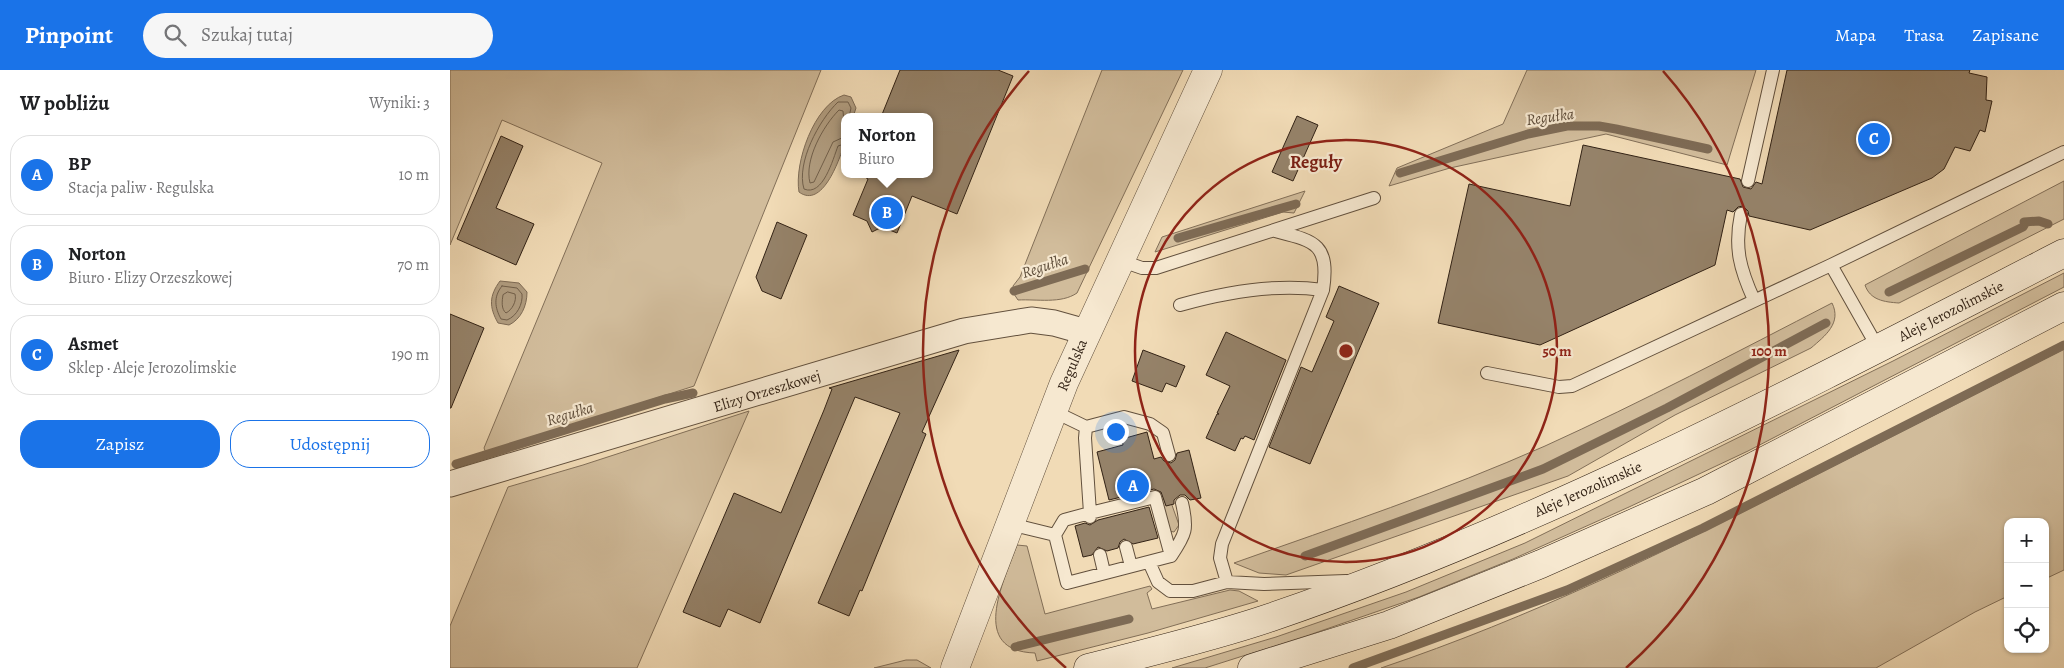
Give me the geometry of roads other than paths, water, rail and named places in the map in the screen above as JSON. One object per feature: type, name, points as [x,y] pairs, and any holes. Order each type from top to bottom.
[{"type":"main road","name":"Regulska","points":[[955,668],[1086,332],[1208,70]]},
{"type":"main road","name":"Aleje Jerozolimskie","points":[[1088,668],[1211,636],[1269,618],[1567,500],[1715,430],[2064,253]]},
{"type":"main road","points":[[1252,668],[1389,625],[1541,564],[1706,490],[2064,306]]},
{"type":"street","name":"Elizy Orzeszkowej","points":[[450,484],[964,331],[1031,320],[1054,322],[1086,332]]},
{"type":"lane","points":[[1748,181],[1774,70]]},
{"type":"lane","points":[[1487,373],[1559,386],[1572,386],[1831,265],[2064,152]]},
{"type":"lane","points":[[1119,260],[1142,268],[1156,268],[1374,198]]},
{"type":"lane","points":[[1741,214],[1737,235],[1739,261],[1754,300]]},
{"type":"lane","points":[[1227,582],[1220,558],[1222,544],[1322,290],[1324,258],[1318,245],[1308,239],[1275,231]]},
{"type":"lane","points":[[1831,265],[1878,348]]},
{"type":"lane","points":[[1180,305],[1235,292],[1273,287],[1301,287],[1322,290]]},
{"type":"lane","points":[[1054,411],[1086,426],[1124,417],[1132,417],[1160,430],[1169,455]]},
{"type":"lane","points":[[1086,426],[1085,438],[1090,515]]},
{"type":"lane","points":[[1171,556],[1155,497],[1116,509],[1064,520],[1055,535],[1067,583],[1171,556],[1183,538],[1186,528],[1182,503]]},
{"type":"lane","points":[[1010,524],[1055,535]]},
{"type":"lane","points":[[1126,546],[1131,566]]},
{"type":"lane","points":[[1100,554],[1104,572]]},
{"type":"lane","points":[[1149,562],[1158,582],[1170,591],[1193,591],[1227,582],[1264,584],[1368,580]]},
{"type":"water","points":[[844,95],[851,97],[856,108],[854,113],[841,113],[841,154],[834,171],[822,189],[815,194],[807,196],[799,192],[798,180],[803,151],[815,122],[833,101]]},
{"type":"water","points":[[500,281],[519,283],[527,292],[522,312],[509,325],[498,323],[493,312],[492,297]]},
{"type":"waterway","name":"Regułka","points":[[1400,173],[1528,134],[1567,126],[1599,126],[1708,149]]},
{"type":"waterway","name":"Regułka","points":[[1178,238],[1296,204]]},
{"type":"waterway","name":"Regułka","points":[[2024,222],[2039,221],[2048,224]]},
{"type":"waterway","points":[[1889,292],[2023,227],[2026,222]]},
{"type":"waterway","name":"Regułka","points":[[1014,291],[1085,269]]},
{"type":"waterway","points":[[1305,556],[1543,469],[1667,408],[1826,323]]},
{"type":"waterway","points":[[1353,668],[1567,590],[1703,528],[2064,345]]},
{"type":"waterway","name":"Regułka","points":[[456,464],[665,399],[693,393]]},
{"type":"waterway","points":[[1015,647],[1129,619]]},
{"type":"place","name":"Asmet","points":[[1874,139]]},
{"type":"place","name":"Norton","points":[[887,213]]},
{"type":"place","name":"BP","points":[[1133,486]]},
{"type":"district","name":"Reguły","points":[[1316,162]]}]
